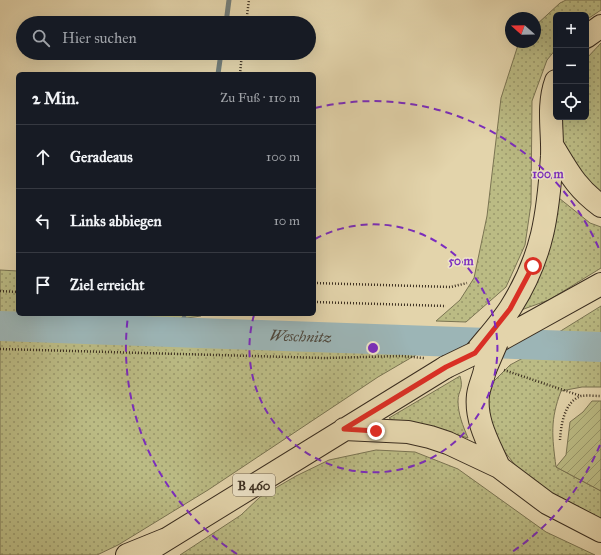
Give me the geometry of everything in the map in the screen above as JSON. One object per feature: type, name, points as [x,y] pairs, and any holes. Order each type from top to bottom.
[{"type":"main road","points":[[589,35],[601,26]]},
{"type":"main road","points":[[499,467],[481,426],[478,411],[478,394],[486,364],[510,309],[533,266],[545,229],[549,196],[552,145],[550,108],[555,84]]},
{"type":"main road","points":[[552,145],[573,181],[586,196],[601,206]]},
{"type":"main road","points":[[486,364],[497,342],[601,284]]},
{"type":"main road","name":"B 460","points":[[142,555],[344,429],[439,363],[486,364]]},
{"type":"main road","points":[[344,429],[408,432],[448,443],[499,467],[547,503],[601,531]]},
{"type":"main road","points":[[126,555],[164,540]]},
{"type":"path","points":[[247,16],[249,0]]},
{"type":"path","points":[[240,72],[241,60]]},
{"type":"path","points":[[316,283],[451,287],[467,283]]},
{"type":"path","points":[[0,291],[16,292]]},
{"type":"path","points":[[316,302],[446,306]]},
{"type":"path","points":[[0,350],[318,357],[401,356],[439,363]]},
{"type":"path","points":[[486,364],[518,374],[570,394],[581,396],[601,396]]},
{"type":"path","points":[[560,440],[561,423],[568,406],[581,396]]},
{"type":"green space","points":[[566,0],[601,0],[601,10],[589,18],[589,12],[553,12],[553,53],[547,60],[532,101],[531,204],[525,245],[506,287],[466,322],[436,321],[460,300],[474,278],[487,216],[501,98],[517,48],[541,48],[541,20],[560,3]]},
{"type":"green space","points":[[601,43],[601,195],[583,185],[561,148],[560,120],[589,120],[589,56]]},
{"type":"green space","points":[[554,194],[590,223],[601,227],[601,268],[549,300],[521,310]]},
{"type":"green space","points":[[0,270],[16,271],[16,314],[0,313]]},
{"type":"green space","points":[[601,306],[601,334],[559,332]]},
{"type":"green space","points":[[74,316],[201,316],[173,320]]},
{"type":"green space","points":[[0,334],[426,349],[378,377],[208,490],[118,545],[97,555],[0,555]]},
{"type":"green space","points":[[536,351],[571,357],[601,357],[601,387],[582,387],[561,391],[557,401],[553,428],[556,467],[601,491],[601,527],[525,478],[495,439],[483,414],[488,387],[510,365]]},
{"type":"green space","points":[[460,376],[461,387],[458,397],[458,406],[461,420],[468,438],[445,431],[400,424],[389,418]]},
{"type":"green space","points":[[592,401],[601,401],[601,491],[556,467],[566,455],[570,422],[583,412]]},
{"type":"green space","points":[[376,450],[415,452],[458,469],[546,532],[595,555],[180,555],[241,515],[260,497],[296,476],[329,460]]},
{"type":"waterway","points":[[227,16],[229,0]]},
{"type":"waterway","points":[[218,72],[220,60]]},
{"type":"waterway","points":[[182,332],[184,318]]},
{"type":"waterway","name":"Weschnitz","points":[[0,326],[601,347]]},
{"type":"route","points":[[376,431],[344,429],[446,367],[475,353],[510,309],[533,266]]}]
